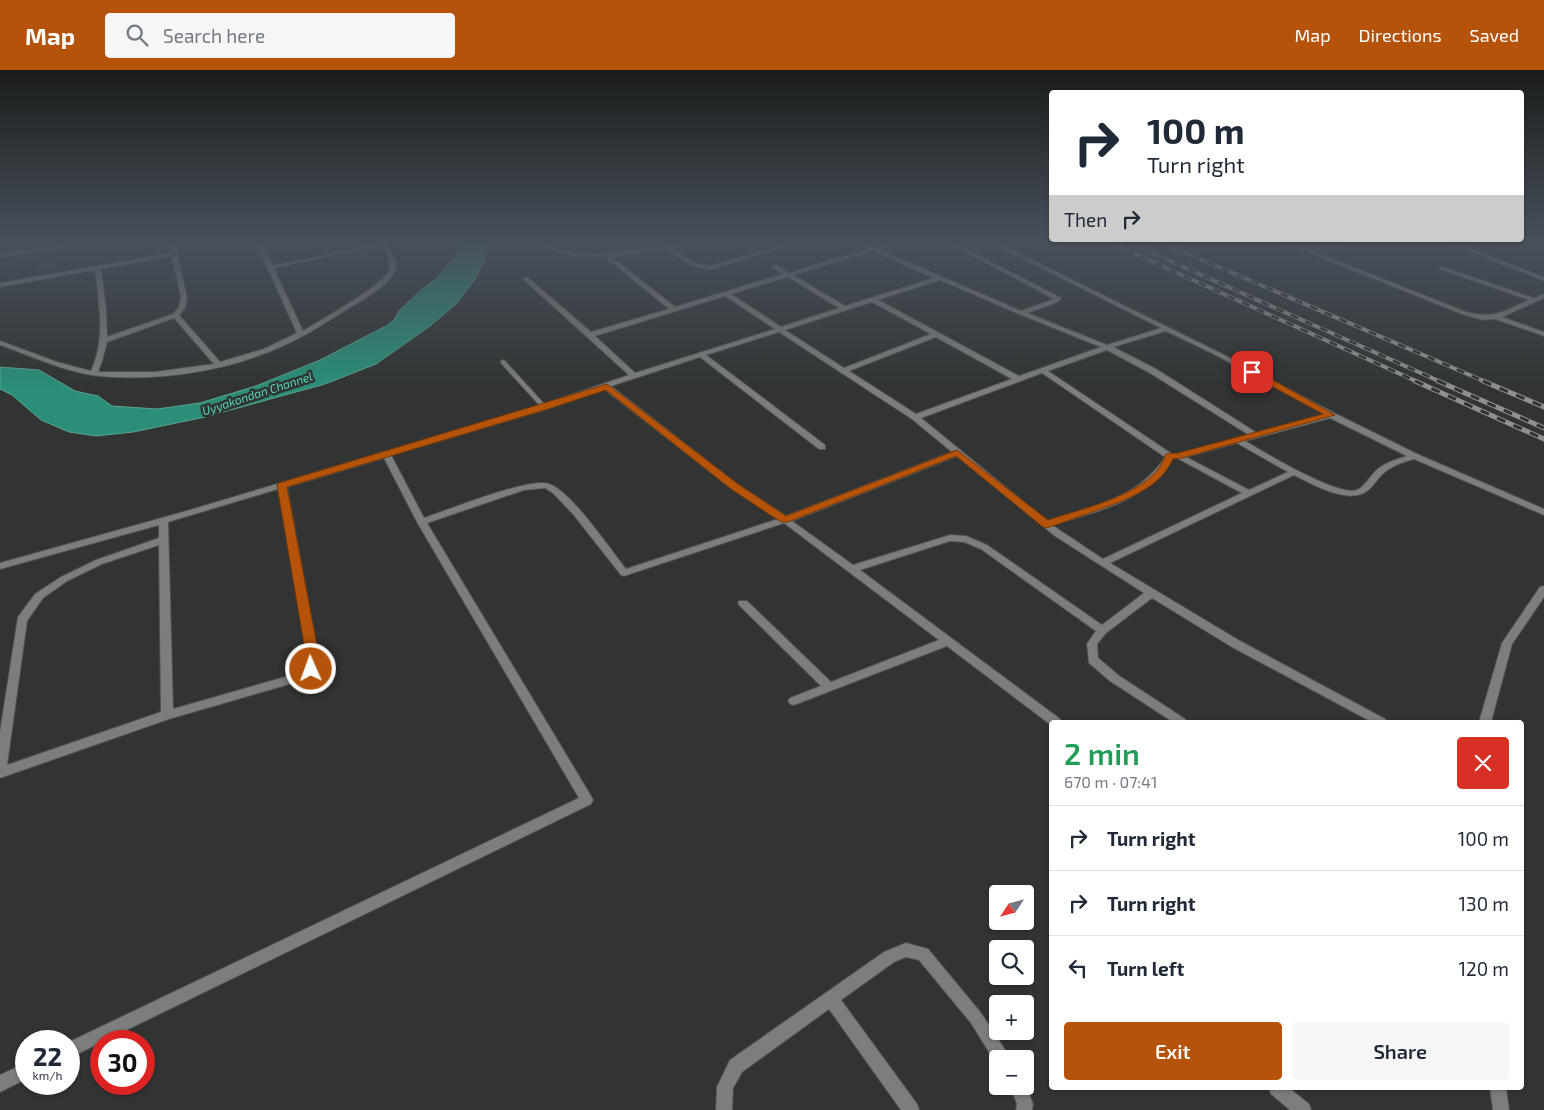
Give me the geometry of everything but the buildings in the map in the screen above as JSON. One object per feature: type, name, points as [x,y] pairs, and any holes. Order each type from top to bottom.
[{"type":"street","points":[[93,374],[101,361],[105,340],[100,292]]},
{"type":"street","points":[[105,340],[174,315],[182,308],[184,298],[183,292]]},
{"type":"street","points":[[282,292],[302,334]]},
{"type":"street","points":[[0,343],[71,370],[93,374],[136,375],[218,364],[270,349],[302,334],[370,292]]},
{"type":"street","points":[[540,292],[634,376]]},
{"type":"street","points":[[651,292],[674,310]]},
{"type":"street","points":[[590,335],[735,292]]},
{"type":"street","points":[[815,292],[845,309]]},
{"type":"street","points":[[0,566],[163,520],[544,407],[607,387],[634,376],[899,292]]},
{"type":"street","points":[[972,292],[1107,347],[1153,370],[1255,435]]},
{"type":"street","points":[[1021,312],[1056,301],[1058,298],[1045,292]]},
{"type":"street","points":[[1091,292],[1220,355],[1331,415],[1414,456],[1544,512]]},
{"type":"street","points":[[1411,292],[1483,318],[1496,317],[1544,296]]},
{"type":"street","points":[[1509,292],[1534,300]]},
{"type":"street","points":[[726,294],[915,417],[1046,524],[1102,563],[1236,644],[1377,720]]},
{"type":"street","points":[[874,300],[1018,379]]},
{"type":"street","points":[[174,315],[218,364]]},
{"type":"street","points":[[1496,317],[1544,334]]},
{"type":"street","points":[[915,417],[1107,347],[1166,329]]},
{"type":"street","points":[[844,370],[936,334]]},
{"type":"street","points":[[701,355],[822,447]]},
{"type":"street","points":[[1042,370],[1174,456],[1249,494]]},
{"type":"street","points":[[607,387],[734,486],[785,520],[852,569],[1053,720]]},
{"type":"street","points":[[1046,524],[1121,498],[1135,491],[1149,483],[1174,456],[1331,415]]},
{"type":"street","points":[[1238,440],[1294,472],[1335,490],[1355,494],[1366,488],[1383,470],[1414,456]]},
{"type":"street","points":[[422,522],[521,488],[537,484],[549,487],[564,498],[624,573],[785,520],[957,452]]},
{"type":"street","points":[[80,1045],[587,800],[422,522],[386,454]]},
{"type":"street","points":[[1102,563],[1294,472]]},
{"type":"street","points":[[163,540],[99,562],[64,579],[39,596],[22,620],[0,773],[167,715],[296,678],[311,669],[312,656],[282,485]]},
{"type":"street","points":[[163,520],[167,715]]},
{"type":"street","points":[[852,569],[950,538],[966,539],[984,547],[1014,566],[1102,630]]},
{"type":"street","points":[[1486,720],[1507,643],[1544,588]]},
{"type":"street","points":[[1150,592],[1102,630],[1092,644],[1093,660],[1114,678],[1178,720]]},
{"type":"street","points":[[743,604],[829,687]]},
{"type":"street","points":[[794,701],[948,641]]},
{"type":"street","points":[[724,1110],[725,1087],[736,1066],[889,957],[906,950],[923,954],[976,1018],[997,1050]]},
{"type":"street","points":[[831,998],[911,1110]]},
{"type":"street","points":[[0,1084],[15,1076]]},
{"type":"street","points":[[1279,1090],[1303,1110]]},
{"type":"street","points":[[1498,1090],[1500,1110]]},
{"type":"street","points":[[1022,1095],[1025,1104],[1024,1110]]},
{"type":"lane","points":[[503,362],[544,407]]},
{"type":"water","name":"Uyyakondan Channel","points":[[419,292],[466,292],[456,304],[430,326],[376,364],[325,384],[205,417],[133,432],[96,436],[69,432],[41,420],[12,395],[0,389],[0,367],[39,370],[75,391],[98,396],[112,406],[157,409],[200,403],[256,386],[320,360],[386,326],[394,320],[399,311]]},
{"type":"railway","points":[[1218,292],[1418,382]]},
{"type":"railway","points":[[1239,292],[1441,382]]},
{"type":"railway","points":[[1276,292],[1486,382]]},
{"type":"railway","points":[[1415,381],[1544,439]]},
{"type":"railway","points":[[1438,381],[1544,428]]},
{"type":"railway","points":[[1483,381],[1544,407]]},
{"type":"route","points":[[311,669],[312,656],[282,485],[607,387],[734,486],[785,520],[957,452],[1046,524],[1121,498],[1135,491],[1149,483],[1164,468],[1170,456],[1179,456],[1331,415],[1252,372]]}]
